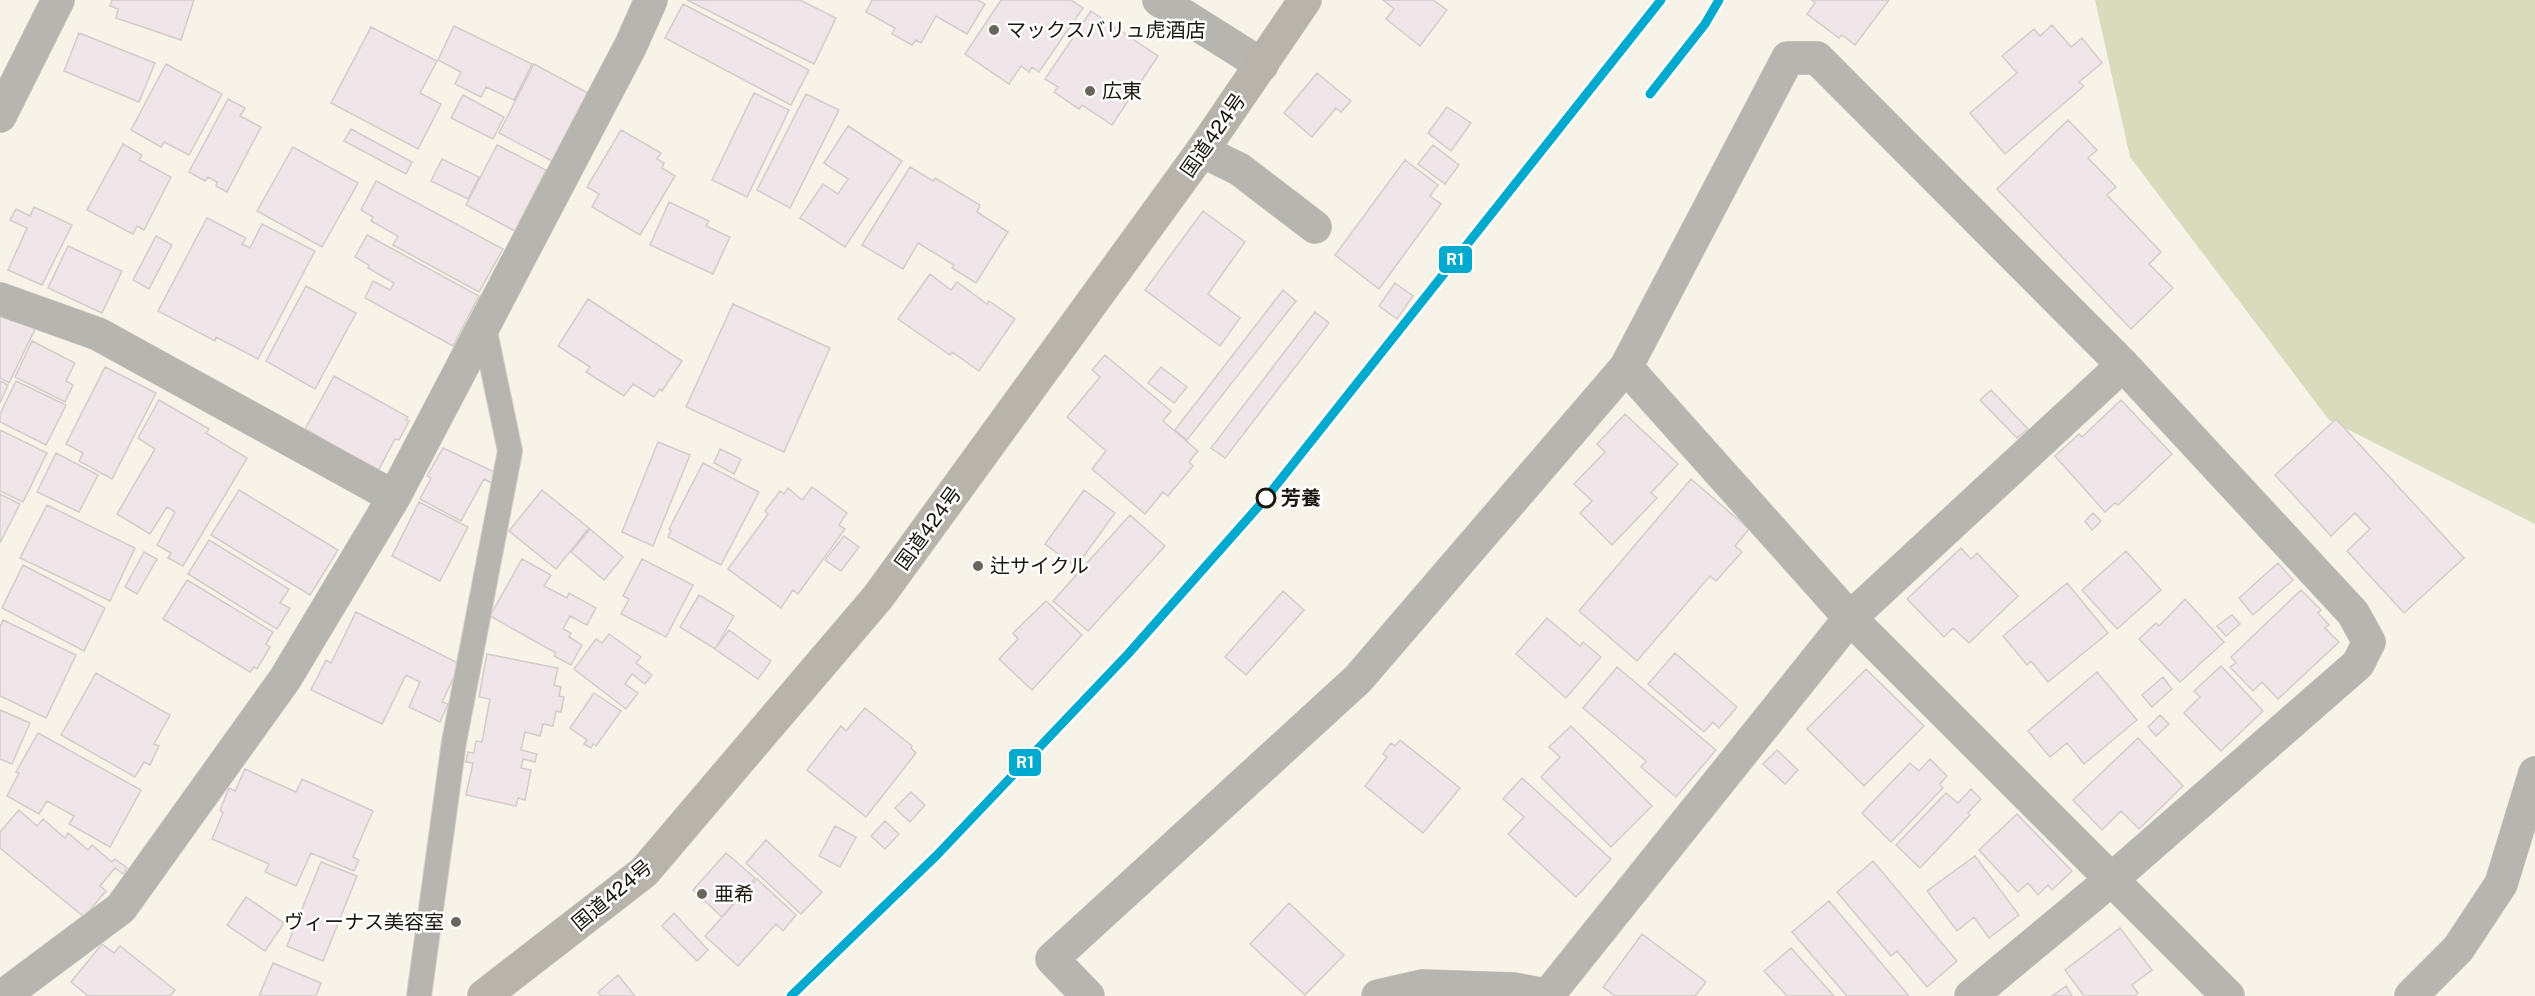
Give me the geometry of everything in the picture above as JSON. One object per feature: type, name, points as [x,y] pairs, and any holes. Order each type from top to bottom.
[{"type":"highway","name":"国道424号","points":[[484,996],[652,864],[878,597],[1202,151],[1305,0]]},
{"type":"street","points":[[0,116],[57,0]]},
{"type":"street","points":[[6,992],[121,908],[285,679],[394,496],[631,45],[651,0]]},
{"type":"street","points":[[1159,0],[1262,65]]},
{"type":"street","points":[[1088,996],[1052,959],[1358,679],[1626,367],[1788,58],[1817,58],[2123,365],[2354,613],[2368,642],[2358,664],[2112,879],[1971,996]]},
{"type":"street","points":[[1202,151],[1239,169],[1315,227]]},
{"type":"street","points":[[0,299],[98,334],[394,496]]},
{"type":"street","points":[[1378,996],[1422,986],[1513,989],[1549,995],[1850,618],[2123,365]]},
{"type":"street","points":[[1626,367],[1850,618],[2228,996]]},
{"type":"street","points":[[2411,996],[2458,949],[2501,884],[2535,773]]},
{"type":"lane","points":[[419,996],[454,742],[510,451],[484,327]]},
{"type":"green space","points":[[2095,0],[2535,0],[2535,524],[2329,420],[2130,157]]},
{"type":"building","points":[[112,0],[194,0],[181,40],[116,18],[118,9],[110,6]]},
{"type":"building","points":[[687,0],[800,0],[836,18],[814,64]]},
{"type":"building","points":[[872,0],[978,0],[985,4],[967,34],[936,16],[921,43],[916,40],[912,45],[892,34],[895,28],[866,12]]},
{"type":"building","points":[[1001,0],[1071,0],[1083,8],[1039,72],[1032,67],[1029,72],[1021,66],[1009,84],[965,54]]},
{"type":"building","points":[[1383,0],[1433,0],[1447,10],[1420,46],[1386,19],[1394,9]]},
{"type":"building","points":[[1812,0],[1889,0],[1855,45],[1842,35],[1839,38],[1807,14],[1815,3]]},
{"type":"building","points":[[683,4],[809,70],[791,105],[665,38]]},
{"type":"building","points":[[1091,11],[1158,56],[1112,125],[1082,105],[1079,109],[1054,92],[1058,87],[1045,79]]},
{"type":"building","points":[[2052,25],[2071,47],[2082,38],[2102,63],[2079,82],[2084,86],[2005,154],[1970,113],[2017,73],[2002,56],[2034,29],[2040,36]]},
{"type":"building","points":[[454,26],[532,64],[514,100],[486,87],[481,97],[455,84],[461,72],[438,60]]},
{"type":"building","points":[[371,27],[437,61],[420,93],[441,104],[418,149],[331,103]]},
{"type":"building","points":[[79,33],[155,63],[139,102],[64,71]]},
{"type":"building","points":[[166,64],[222,94],[189,155],[164,142],[161,147],[131,130]]},
{"type":"building","points":[[534,64],[588,93],[552,161],[499,133]]},
{"type":"building","points":[[1317,73],[1351,101],[1341,112],[1336,108],[1312,137],[1284,113]]},
{"type":"building","points":[[754,93],[789,110],[747,197],[712,180]]},
{"type":"building","points":[[806,94],[839,110],[790,208],[757,190]]},
{"type":"building","points":[[463,95],[504,117],[493,139],[451,118]]},
{"type":"building","points":[[228,99],[245,108],[240,116],[261,127],[227,192],[216,186],[217,182],[208,177],[205,181],[189,172]]},
{"type":"building","points":[[1447,107],[1471,123],[1451,151],[1428,133]]},
{"type":"building","points":[[2068,120],[2097,150],[2088,158],[2116,187],[2107,195],[2161,252],[2149,264],[2173,288],[2131,329],[1997,189]]},
{"type":"building","points":[[848,126],[902,161],[845,247],[800,218],[823,184],[838,194],[848,179],[824,163]]},
{"type":"building","points":[[351,129],[412,162],[406,174],[344,141]]},
{"type":"building","points":[[621,130],[661,153],[657,159],[664,163],[662,168],[675,176],[640,235],[592,207],[599,194],[587,187]]},
{"type":"building","points":[[123,144],[142,155],[139,160],[171,177],[144,230],[137,226],[133,234],[87,210]]},
{"type":"building","points":[[497,145],[546,170],[515,231],[466,205]]},
{"type":"building","points":[[1433,145],[1459,165],[1445,184],[1418,164]]},
{"type":"building","points":[[293,147],[358,183],[322,247],[257,211]]},
{"type":"building","points":[[442,159],[479,177],[468,199],[431,181]]},
{"type":"building","points":[[1405,160],[1438,185],[1430,196],[1441,204],[1379,289],[1335,255]]},
{"type":"building","points":[[910,167],[933,181],[935,178],[980,205],[977,212],[1008,232],[976,283],[952,268],[954,265],[918,243],[903,269],[862,245]]},
{"type":"building","points":[[376,181],[503,249],[479,292],[393,245],[398,236],[371,221],[373,217],[361,210]]},
{"type":"building","points":[[669,202],[709,221],[706,226],[730,237],[713,274],[650,245]]},
{"type":"building","points":[[34,207],[72,225],[42,285],[8,270],[27,228],[10,220],[16,209],[30,216]]},
{"type":"building","points":[[1203,211],[1245,242],[1208,294],[1240,318],[1220,346],[1145,290]]},
{"type":"building","points":[[207,218],[246,238],[242,244],[250,248],[262,224],[315,251],[258,359],[216,337],[215,341],[158,311]]},
{"type":"building","points":[[367,235],[479,296],[453,346],[365,298],[373,281],[390,290],[394,283],[368,268],[369,265],[355,257]]},
{"type":"building","points":[[156,236],[172,245],[149,289],[133,280]]},
{"type":"building","points":[[68,246],[122,271],[102,313],[48,288]]},
{"type":"building","points":[[930,274],[951,290],[957,282],[987,304],[989,301],[1015,319],[979,371],[952,352],[950,355],[898,319]]},
{"type":"building","points":[[1395,283],[1413,296],[1397,319],[1379,306]]},
{"type":"building","points":[[306,286],[356,313],[315,389],[266,361]]},
{"type":"building","points":[[1283,290],[1296,301],[1187,440],[1175,430]]},
{"type":"building","points":[[588,299],[682,361],[662,391],[660,389],[654,397],[633,384],[624,396],[586,372],[590,367],[558,346]]},
{"type":"building","points":[[733,304],[830,348],[784,452],[686,407]]},
{"type":"building","points":[[1315,312],[1329,323],[1225,458],[1211,448]]},
{"type":"building","points":[[15,314],[37,325],[9,383],[0,378],[0,315],[12,321]]},
{"type":"building","points":[[32,341],[75,363],[66,381],[73,385],[65,402],[15,377]]},
{"type":"building","points":[[1105,355],[1171,411],[1163,421],[1198,451],[1189,462],[1193,466],[1168,496],[1163,492],[1145,514],[1092,469],[1106,451],[1067,417],[1100,377],[1092,370]]},
{"type":"building","points":[[105,367],[156,393],[112,479],[79,461],[83,453],[66,444]]},
{"type":"building","points":[[1161,367],[1187,387],[1174,403],[1148,383]]},
{"type":"building","points":[[334,376],[408,417],[406,420],[409,421],[399,440],[395,439],[378,471],[305,429]]},
{"type":"building","points":[[0,381],[8,385],[0,403]]},
{"type":"building","points":[[16,381],[66,405],[46,445],[0,422],[0,414]]},
{"type":"building","points":[[1991,390],[2028,429],[2017,438],[1980,400]]},
{"type":"building","points":[[159,400],[209,429],[206,433],[247,458],[183,566],[168,558],[171,553],[157,545],[175,512],[167,507],[150,534],[117,514],[155,449],[138,438]]},
{"type":"building","points":[[2121,400],[2172,454],[2118,505],[2115,503],[2105,512],[2055,456],[2079,434],[2082,437]]},
{"type":"building","points":[[1625,414],[1678,464],[1651,493],[1657,498],[1612,545],[1580,513],[1592,501],[1574,484],[1605,452],[1597,444]]},
{"type":"building","points":[[2336,419],[2464,558],[2404,613],[2347,551],[2370,529],[2355,513],[2331,536],[2275,475]]},
{"type":"building","points":[[0,430],[47,453],[23,502],[0,491]]},
{"type":"building","points":[[658,442],[690,455],[653,546],[622,532]]},
{"type":"building","points":[[443,448],[499,474],[493,484],[484,479],[461,521],[420,499],[431,478],[427,476]]},
{"type":"building","points":[[720,449],[741,459],[734,474],[714,463]]},
{"type":"building","points":[[56,453],[98,475],[79,512],[37,492]]},
{"type":"building","points":[[703,463],[759,492],[721,565],[668,537],[671,531],[669,529]]},
{"type":"building","points":[[1691,479],[1749,529],[1735,546],[1742,552],[1716,581],[1710,576],[1637,661],[1579,611]]},
{"type":"building","points":[[812,487],[847,513],[839,525],[845,529],[798,594],[793,590],[781,608],[728,569],[768,514],[765,511],[780,491],[784,494],[788,488],[802,500]]},
{"type":"building","points":[[239,490],[338,550],[310,595],[211,535]]},
{"type":"building","points":[[542,490],[589,528],[556,569],[509,531]]},
{"type":"building","points":[[1084,490],[1115,513],[1076,567],[1045,544]]},
{"type":"building","points":[[0,494],[20,504],[0,543]]},
{"type":"building","points":[[419,502],[468,527],[440,581],[392,556]]},
{"type":"building","points":[[47,505],[135,548],[110,601],[20,558]]},
{"type":"building","points":[[2093,513],[2101,521],[2092,530],[2085,521]]},
{"type":"building","points":[[1130,515],[1165,546],[1088,631],[1053,601]]},
{"type":"building","points":[[590,529],[623,557],[604,580],[571,552]]},
{"type":"building","points":[[844,536],[859,547],[841,571],[825,560]]},
{"type":"building","points":[[209,540],[289,589],[280,603],[290,608],[277,629],[188,574]]},
{"type":"building","points":[[1961,548],[1971,559],[1977,553],[2018,596],[1969,643],[1953,628],[1944,637],[1907,599]]},
{"type":"building","points":[[2126,551],[2161,590],[2117,629],[2082,590]]},
{"type":"building","points":[[144,552],[157,559],[137,594],[125,587]]},
{"type":"building","points":[[522,559],[551,575],[544,586],[567,598],[569,593],[596,608],[587,625],[570,616],[563,629],[571,633],[569,637],[582,645],[571,665],[554,656],[556,653],[490,616]]},
{"type":"building","points":[[642,559],[693,585],[666,637],[621,614],[629,599],[623,596]]},
{"type":"building","points":[[2278,563],[2293,580],[2253,615],[2239,598]]},
{"type":"building","points":[[23,565],[105,608],[84,651],[2,608]]},
{"type":"building","points":[[187,580],[273,632],[266,644],[270,647],[257,669],[254,667],[250,672],[163,619]]},
{"type":"building","points":[[2067,583],[2108,633],[2048,682],[2031,661],[2027,665],[2003,636]]},
{"type":"building","points":[[2301,590],[2321,610],[2318,613],[2329,625],[2325,628],[2339,642],[2278,699],[2262,682],[2253,691],[2230,667],[2236,663],[2231,657]]},
{"type":"building","points":[[1283,591],[1304,610],[1246,675],[1225,657]]},
{"type":"building","points":[[699,595],[734,616],[715,649],[680,627]]},
{"type":"building","points":[[2185,599],[2224,642],[2180,682],[2139,639],[2156,623],[2159,626]]},
{"type":"building","points":[[1046,601],[1082,635],[1032,690],[999,659],[1018,639],[1013,633]]},
{"type":"building","points":[[356,612],[460,664],[442,702],[448,704],[440,722],[409,707],[420,682],[406,675],[382,724],[311,690],[326,660],[331,663]]},
{"type":"building","points":[[2232,615],[2240,624],[2226,636],[2217,626]]},
{"type":"building","points":[[1547,618],[1580,646],[1583,642],[1601,657],[1566,698],[1516,654]]},
{"type":"building","points":[[3,620],[76,655],[46,718],[0,696],[0,627]]},
{"type":"building","points":[[729,630],[771,661],[758,679],[715,649]]},
{"type":"building","points":[[609,634],[641,657],[636,663],[652,675],[645,684],[632,674],[625,684],[638,693],[626,709],[574,669],[596,639],[602,643]]},
{"type":"building","points":[[1675,653],[1737,707],[1719,728],[1713,722],[1704,732],[1648,684]]},
{"type":"building","points":[[487,654],[558,668],[554,685],[561,687],[559,696],[564,697],[561,712],[556,711],[553,726],[543,724],[540,736],[525,732],[521,750],[537,754],[535,762],[523,759],[521,768],[531,770],[525,800],[518,798],[516,806],[466,795],[473,763],[466,762],[468,752],[474,753],[476,741],[482,742],[490,699],[479,697]]},
{"type":"building","points":[[2221,666],[2263,711],[2221,751],[2184,713],[2200,697],[2194,691]]},
{"type":"building","points":[[1617,667],[1716,750],[1676,797],[1641,767],[1646,761],[1583,708]]},
{"type":"building","points":[[1866,669],[1924,726],[1864,786],[1807,729]]},
{"type":"building","points":[[2097,672],[2137,720],[2084,764],[2067,743],[2050,757],[2028,731]]},
{"type":"building","points":[[96,673],[170,715],[154,744],[159,746],[150,765],[144,762],[135,777],[61,735]]},
{"type":"building","points":[[2163,677],[2172,689],[2152,707],[2142,695]]},
{"type":"building","points":[[594,693],[621,711],[596,746],[593,744],[591,748],[584,744],[587,740],[570,728]]},
{"type":"building","points":[[865,708],[912,746],[911,748],[916,753],[866,817],[807,770],[841,726],[846,731]]},
{"type":"building","points":[[0,710],[30,723],[12,764],[0,759]]},
{"type":"building","points":[[2160,715],[2169,724],[2156,736],[2148,727]]},
{"type":"building","points":[[1571,726],[1652,806],[1611,847],[1541,777],[1560,757],[1549,747]]},
{"type":"building","points":[[38,733],[141,790],[110,847],[69,824],[74,816],[47,801],[39,814],[7,796],[19,773],[16,772]]},
{"type":"building","points":[[2138,738],[2183,786],[2139,829],[2121,811],[2102,830],[2073,800]]},
{"type":"building","points":[[1400,740],[1460,788],[1423,833],[1365,786],[1387,757],[1383,754],[1391,743],[1395,746]]},
{"type":"building","points":[[1777,750],[1798,770],[1785,784],[1763,764]]},
{"type":"building","points":[[1930,759],[1947,776],[1940,784],[1943,788],[1891,842],[1862,813],[1910,763],[1919,771]]},
{"type":"building","points":[[245,769],[296,792],[302,779],[373,811],[353,857],[359,860],[354,871],[311,853],[296,886],[265,872],[269,864],[212,839],[223,813],[220,810],[229,788],[235,791]]},
{"type":"building","points":[[1522,778],[1611,859],[1576,897],[1508,834],[1524,817],[1503,799]]},
{"type":"building","points":[[1971,789],[1981,799],[1968,813],[1970,815],[1920,868],[1896,845],[1946,793],[1958,803]]},
{"type":"building","points":[[911,792],[925,805],[910,822],[895,808]]},
{"type":"building","points":[[19,810],[37,826],[43,819],[65,838],[68,833],[88,850],[92,845],[112,862],[115,859],[127,868],[123,874],[115,868],[100,886],[106,891],[84,917],[0,848],[0,832]]},
{"type":"building","points":[[2017,814],[2072,871],[2052,890],[2048,885],[2038,895],[2028,883],[2018,892],[1979,850]]},
{"type":"building","points":[[885,821],[899,834],[885,849],[871,836]]},
{"type":"building","points":[[835,826],[856,837],[840,867],[819,856]]},
{"type":"building","points":[[766,840],[822,892],[801,914],[746,863]]},
{"type":"building","points":[[726,853],[755,878],[722,917],[693,890]]},
{"type":"building","points":[[1975,856],[2019,915],[1989,938],[1974,917],[1957,931],[1927,891]]},
{"type":"building","points":[[1873,861],[1957,961],[1927,987],[1897,951],[1891,956],[1837,892]]},
{"type":"building","points":[[321,862],[357,876],[323,961],[287,946]]},
{"type":"building","points":[[757,879],[796,915],[783,931],[776,924],[738,966],[705,936]]},
{"type":"building","points":[[246,897],[284,923],[265,951],[227,925]]},
{"type":"building","points":[[1829,901],[1909,996],[1847,996],[1792,932]]},
{"type":"building","points":[[1289,903],[1344,955],[1305,995],[1250,944]]},
{"type":"building","points":[[674,913],[708,950],[697,961],[662,926]]},
{"type":"building","points":[[2120,928],[2152,970],[2132,985],[2138,993],[2135,996],[2084,996],[2065,970]]},
{"type":"building","points":[[1642,934],[1706,982],[1695,996],[1615,996],[1603,987]]},
{"type":"building","points":[[102,944],[114,953],[120,946],[175,990],[170,996],[88,996],[71,982]]},
{"type":"building","points":[[1791,948],[1834,996],[1787,996],[1764,971]]},
{"type":"building","points":[[273,963],[321,983],[316,996],[259,996]]},
{"type":"building","points":[[618,975],[635,996],[601,996],[598,992]]},
{"type":"building","points":[[2066,986],[2072,996],[2052,996]]},
{"type":"transit line","name":"R1","points":[[791,996],[937,855],[1128,654],[1266,498],[1661,0]]},
{"type":"transit line","name":"R1","points":[[1650,94],[1705,24],[1719,0]]},
{"type":"place","name":"マックスバリュ虎酒店","points":[[994,30]]},
{"type":"place","name":"広東","points":[[1090,91]]},
{"type":"place","name":"芳養","points":[[1266,498]]},
{"type":"place","name":"辻サイクル","points":[[978,566]]},
{"type":"place","name":"亜希","points":[[702,894]]},
{"type":"place","name":"ヴィーナス美容室","points":[[456,922]]}]
